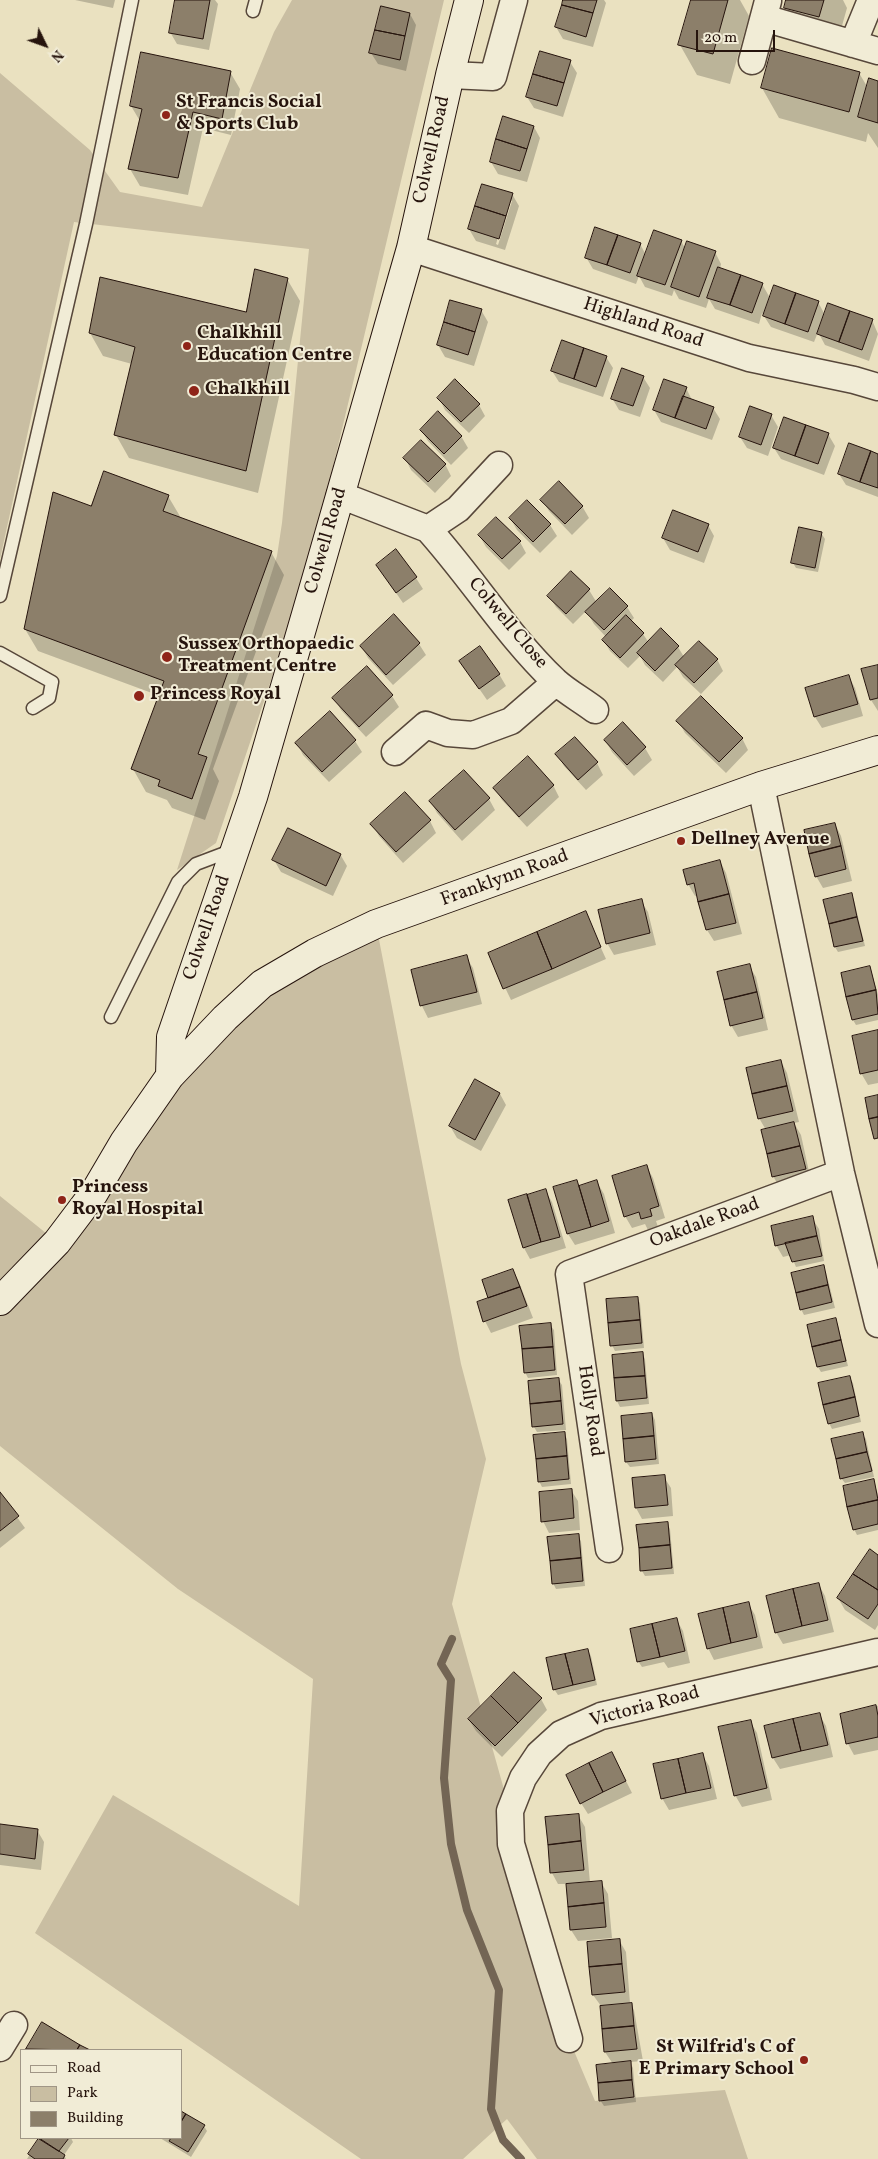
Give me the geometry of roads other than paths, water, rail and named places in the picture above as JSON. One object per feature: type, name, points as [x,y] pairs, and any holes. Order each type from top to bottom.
[{"type":"street","name":"Colwell Road","points":[[170,1076],[171,1037],[256,787],[411,248],[469,0]]},
{"type":"street","points":[[450,75],[493,77],[514,0]]},
{"type":"street","points":[[853,44],[871,0]]},
{"type":"street","points":[[752,61],[766,9],[853,44],[878,51]]},
{"type":"street","name":"Highland Road","points":[[411,248],[749,358],[854,380],[878,387]]},
{"type":"street","points":[[428,528],[458,509],[499,464]]},
{"type":"street","name":"Colwell Close","points":[[340,495],[428,528],[455,559],[504,624],[556,682],[596,710]]},
{"type":"street","points":[[395,752],[426,725],[448,733],[472,735],[512,721],[556,682]]},
{"type":"street","name":"Franklynn Road","points":[[0,1301],[57,1242],[94,1193],[124,1142],[170,1076],[262,984],[315,953],[376,924],[761,786],[878,750]]},
{"type":"street","points":[[761,786],[841,1173],[878,1324]]},
{"type":"street","name":"Oakdale Road","points":[[569,1274],[841,1173]]},
{"type":"street","name":"Holly Road","points":[[569,1274],[609,1548]]},
{"type":"street","name":"Victoria Road","points":[[569,2039],[511,1844],[510,1811],[523,1778],[538,1754],[561,1734],[601,1716],[878,1652]]},
{"type":"street","points":[[0,2048],[14,2026]]},
{"type":"lane","points":[[0,596],[86,224],[132,0]]},
{"type":"lane","points":[[0,653],[52,682],[49,698],[34,708]]},
{"type":"lane","points":[[111,1017],[178,882],[196,864],[235,849]]},
{"type":"waterway","points":[[452,1639],[441,1664],[451,1680],[444,1778],[451,1844],[467,1910],[499,1990],[491,2109],[503,2140],[521,2159]]},
{"type":"place","name":"St Francis Social & Sports Club","points":[[166,115]]},
{"type":"place","name":"Chalkhill Education Centre","points":[[187,346]]},
{"type":"place","name":"Chalkhill","points":[[194,391]]},
{"type":"place","name":"Sussex Orthopaedic Treatment Centre","points":[[167,657]]},
{"type":"place","name":"Princess Royal","points":[[139,696]]},
{"type":"place","name":"Dellney Avenue","points":[[681,841]]},
{"type":"place","name":"Princess Royal Hospital","points":[[62,1200]]},
{"type":"place","name":"St Wilfrid's C of E Primary School","points":[[804,2060]]}]
